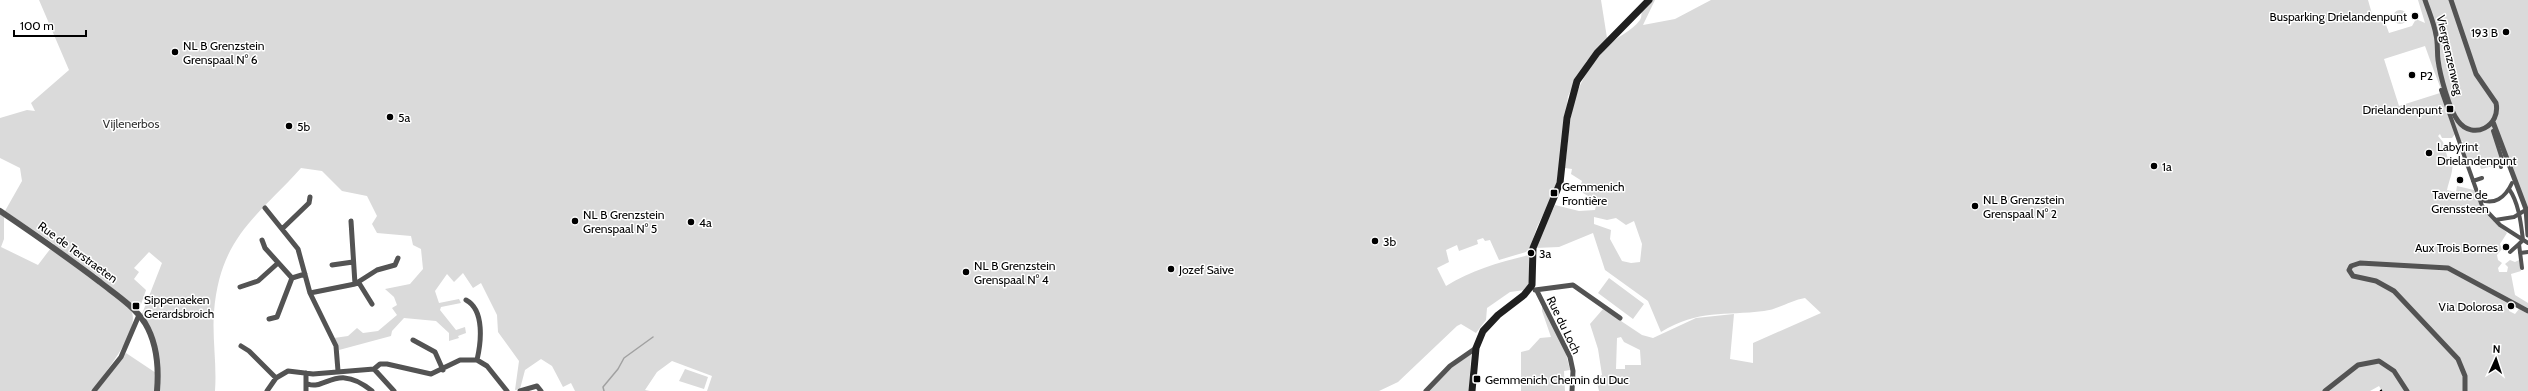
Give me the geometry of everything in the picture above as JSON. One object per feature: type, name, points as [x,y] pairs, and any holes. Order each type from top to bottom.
[{"type":"main road","points":[[1472,391],[1476,348],[1486,326],[1524,295],[1534,290],[1532,256],[1534,244],[1559,188],[1567,118],[1577,81],[1596,54],[1649,0]]},
{"type":"street","name":"Viergrenzenweg","points":[[2425,0],[2436,34],[2440,69],[2456,119],[2462,126],[2474,130],[2483,129],[2493,122],[2496,115],[2496,103],[2476,74],[2451,0]]},
{"type":"street","points":[[2442,90],[2452,124],[2457,131],[2460,146],[2478,199],[2494,220],[2528,242]]},
{"type":"street","name":"Viergrenzenweg","points":[[2493,122],[2526,209],[2528,235]]},
{"type":"street","points":[[2493,131],[2503,162],[2500,163],[2500,167],[2506,165]]},
{"type":"street","points":[[2473,181],[2482,178]]},
{"type":"street","points":[[2478,199],[2493,201],[2509,189],[2512,183]]},
{"type":"street","points":[[2509,189],[2518,214],[2523,240]]},
{"type":"street","points":[[282,229],[309,203],[310,197]]},
{"type":"street","points":[[265,208],[298,249],[310,292],[336,346],[338,371]]},
{"type":"street","name":"Rue de Terstraeten","points":[[0,211],[62,252],[125,302],[139,316],[148,329],[154,346],[158,375],[157,391]]},
{"type":"street","points":[[2494,220],[2511,218],[2524,211]]},
{"type":"street","points":[[351,221],[353,262],[357,283],[372,304]]},
{"type":"street","points":[[262,240],[265,248],[292,278]]},
{"type":"street","points":[[2510,252],[2523,240]]},
{"type":"street","points":[[2519,244],[2524,253],[2522,268]]},
{"type":"street","points":[[310,292],[357,283],[377,270],[395,265],[398,258]]},
{"type":"street","points":[[240,287],[258,280],[278,262]]},
{"type":"street","points":[[332,265],[353,262]]},
{"type":"street","points":[[2465,391],[2464,371],[2456,356],[2394,291],[2376,281],[2352,276],[2349,270],[2351,266],[2360,264],[2448,268],[2528,311]]},
{"type":"street","points":[[292,278],[304,274]]},
{"type":"street","points":[[269,318],[277,317],[292,278]]},
{"type":"street","points":[[1534,290],[1573,285],[1620,318]]},
{"type":"street","name":"Rue du Loch","points":[[1534,290],[1570,358],[1573,371],[1572,391]]},
{"type":"street","points":[[466,300],[475,309],[480,328],[481,337],[477,360]]},
{"type":"street","points":[[94,391],[121,357],[139,316]]},
{"type":"street","points":[[413,340],[435,352],[443,370]]},
{"type":"street","points":[[240,346],[249,351],[276,378]]},
{"type":"street","points":[[1426,391],[1450,366],[1476,348]]},
{"type":"street","points":[[267,391],[276,378],[292,370],[306,373],[374,369],[384,364],[426,374],[435,374],[460,360],[477,360],[487,366],[507,391]]},
{"type":"street","points":[[2325,391],[2358,366],[2379,361],[2394,371],[2407,391]]},
{"type":"street","points":[[374,369],[394,391]]},
{"type":"street","points":[[306,373],[308,384],[306,391]]},
{"type":"street","points":[[308,384],[315,386],[336,378],[347,378],[360,382],[372,391]]},
{"type":"street","points":[[520,391],[534,386],[537,386],[541,391]]},
{"type":"green space","name":"Vijlenerbos","points":[[39,0],[1601,0],[1607,38],[1586,62],[1568,96],[1556,188],[1537,227],[1529,251],[1499,260],[1490,240],[1485,241],[1483,238],[1477,240],[1478,244],[1459,251],[1457,245],[1446,250],[1449,262],[1437,268],[1446,286],[1466,275],[1486,267],[1529,255],[1529,283],[1525,290],[1510,292],[1487,308],[1486,320],[1476,333],[1461,324],[1457,326],[1398,382],[1379,391],[707,391],[712,376],[672,361],[657,372],[645,390],[650,391],[575,391],[571,383],[563,387],[552,366],[541,359],[525,370],[520,389],[515,390],[519,361],[498,332],[497,315],[481,283],[473,288],[463,273],[454,282],[447,274],[435,291],[439,303],[459,299],[461,303],[441,307],[440,310],[456,330],[465,327],[466,333],[458,336],[459,338],[449,341],[449,333],[436,321],[404,318],[392,331],[391,336],[339,350],[334,338],[348,336],[357,328],[363,333],[378,331],[397,315],[392,308],[397,305],[394,297],[385,289],[410,284],[423,269],[421,249],[413,245],[411,236],[377,233],[372,224],[377,216],[367,196],[342,191],[322,171],[301,168],[243,230],[224,265],[218,286],[214,312],[215,391],[160,391],[160,369],[157,351],[151,333],[142,314],[162,263],[149,252],[134,268],[139,272],[134,279],[146,290],[139,310],[95,274],[91,277],[126,305],[130,309],[133,317],[132,327],[121,350],[94,388],[90,391],[0,391],[0,214],[4,217],[4,239],[1,247],[38,265],[54,244],[5,211],[22,181],[20,168],[0,158],[0,118],[27,110],[35,111],[31,103],[69,70]]},
{"type":"green space","points":[[1653,0],[1655,0],[1643,25],[1675,19],[1711,0],[2368,0],[2372,14],[2383,17],[2389,33],[2412,26],[2416,19],[2425,23],[2418,0],[2528,0],[2528,215],[2496,126],[2502,161],[2497,162],[2498,165],[2481,169],[2478,161],[2473,162],[2471,158],[2468,160],[2462,143],[2463,141],[2461,141],[2425,46],[2384,59],[2399,106],[2440,93],[2455,134],[2452,138],[2442,138],[2440,134],[2438,136],[2443,142],[2448,159],[2452,160],[2452,172],[2447,190],[2456,192],[2457,186],[2474,190],[2480,206],[2507,233],[2500,244],[2502,249],[2497,255],[2498,260],[2502,263],[2498,268],[2499,272],[2507,272],[2508,267],[2505,264],[2510,260],[2515,262],[2519,260],[2521,271],[2511,274],[2515,295],[2528,303],[2528,308],[2505,297],[2510,304],[2509,311],[2515,314],[2519,309],[2528,314],[2528,391],[2382,391],[2379,386],[2370,391],[1599,391],[1596,378],[1602,375],[1598,349],[1590,324],[1603,309],[1642,335],[1653,338],[1696,318],[1675,325],[1661,332],[1648,301],[1605,270],[1593,233],[1559,247],[1535,248],[1555,205],[1579,211],[1595,210],[1597,201],[1583,193],[1585,187],[1581,184],[1582,181],[1571,174],[1572,169],[1565,168],[1574,103],[1578,90],[1594,62],[1611,43],[1628,31],[1641,19],[1642,12]],"holes":[[[1594,217],[1607,220],[1616,218],[1626,225],[1634,221],[1642,244],[1640,262],[1631,263],[1622,261],[1610,239],[1611,230],[1594,224]],[[1805,298],[1821,313],[1753,343],[1753,363],[1730,359],[1734,314],[1696,318],[1769,310]],[[1621,337],[1624,342],[1640,350],[1641,365],[1625,365],[1625,369],[1616,369],[1617,338]]]},
{"type":"green space","points":[[2397,10],[2403,10],[2407,14],[2407,20],[2403,24],[2397,24],[2393,20],[2393,14]]},
{"type":"green space","points":[[1609,278],[1644,304],[1633,319],[1598,293]]},
{"type":"green space","points":[[1542,304],[1566,354],[1570,370],[1564,371],[1565,391],[1521,391],[1521,352],[1529,350],[1540,338],[1551,337],[1542,311]]},
{"type":"green space","points":[[126,353],[156,373],[155,391],[97,391]]},
{"type":"green space","points":[[1471,354],[1469,391],[1428,391],[1451,368]]},
{"type":"green space","points":[[685,369],[708,377],[704,389],[679,381]]},
{"type":"waterway","points":[[604,391],[603,387],[618,369],[624,358],[653,337]]},
{"type":"place","name":"Busparking Drielandenpunt","points":[[2415,16]]},
{"type":"place","name":"193 B","points":[[2506,32]]},
{"type":"place","name":"NL B Grenzstein Grenspaal N° 6","points":[[175,52]]},
{"type":"place","name":"P2","points":[[2412,75]]},
{"type":"place","name":"Drielandenpunt","points":[[2450,109]]},
{"type":"place","name":"5a","points":[[390,117]]},
{"type":"place","name":"5b","points":[[289,126]]},
{"type":"place","name":"Labyrint Drielandenpunt","points":[[2429,153]]},
{"type":"place","name":"1a","points":[[2154,166]]},
{"type":"place","name":"Taverne de Grenssteen","points":[[2460,180]]},
{"type":"place","name":"Gemmenich Frontière","points":[[1554,193]]},
{"type":"place","name":"NL B Grenzstein Grenspaal N° 2","points":[[1975,206]]},
{"type":"place","name":"NL B Grenzstein Grenspaal N° 5","points":[[575,221]]},
{"type":"place","name":"4a","points":[[691,222]]},
{"type":"place","name":"3b","points":[[1375,241]]},
{"type":"place","name":"Aux Trois Bornes","points":[[2506,247]]},
{"type":"place","name":"3a","points":[[1531,253]]},
{"type":"place","name":"Jozef Saive","points":[[1171,269]]},
{"type":"place","name":"NL B Grenzstein Grenspaal N° 4","points":[[966,272]]},
{"type":"place","name":"Sippenaeken Gerardsbroich","points":[[136,306]]},
{"type":"place","name":"Via Dolorosa","points":[[2511,306]]},
{"type":"place","name":"Gemmenich Chemin du Duc","points":[[1477,379]]}]
